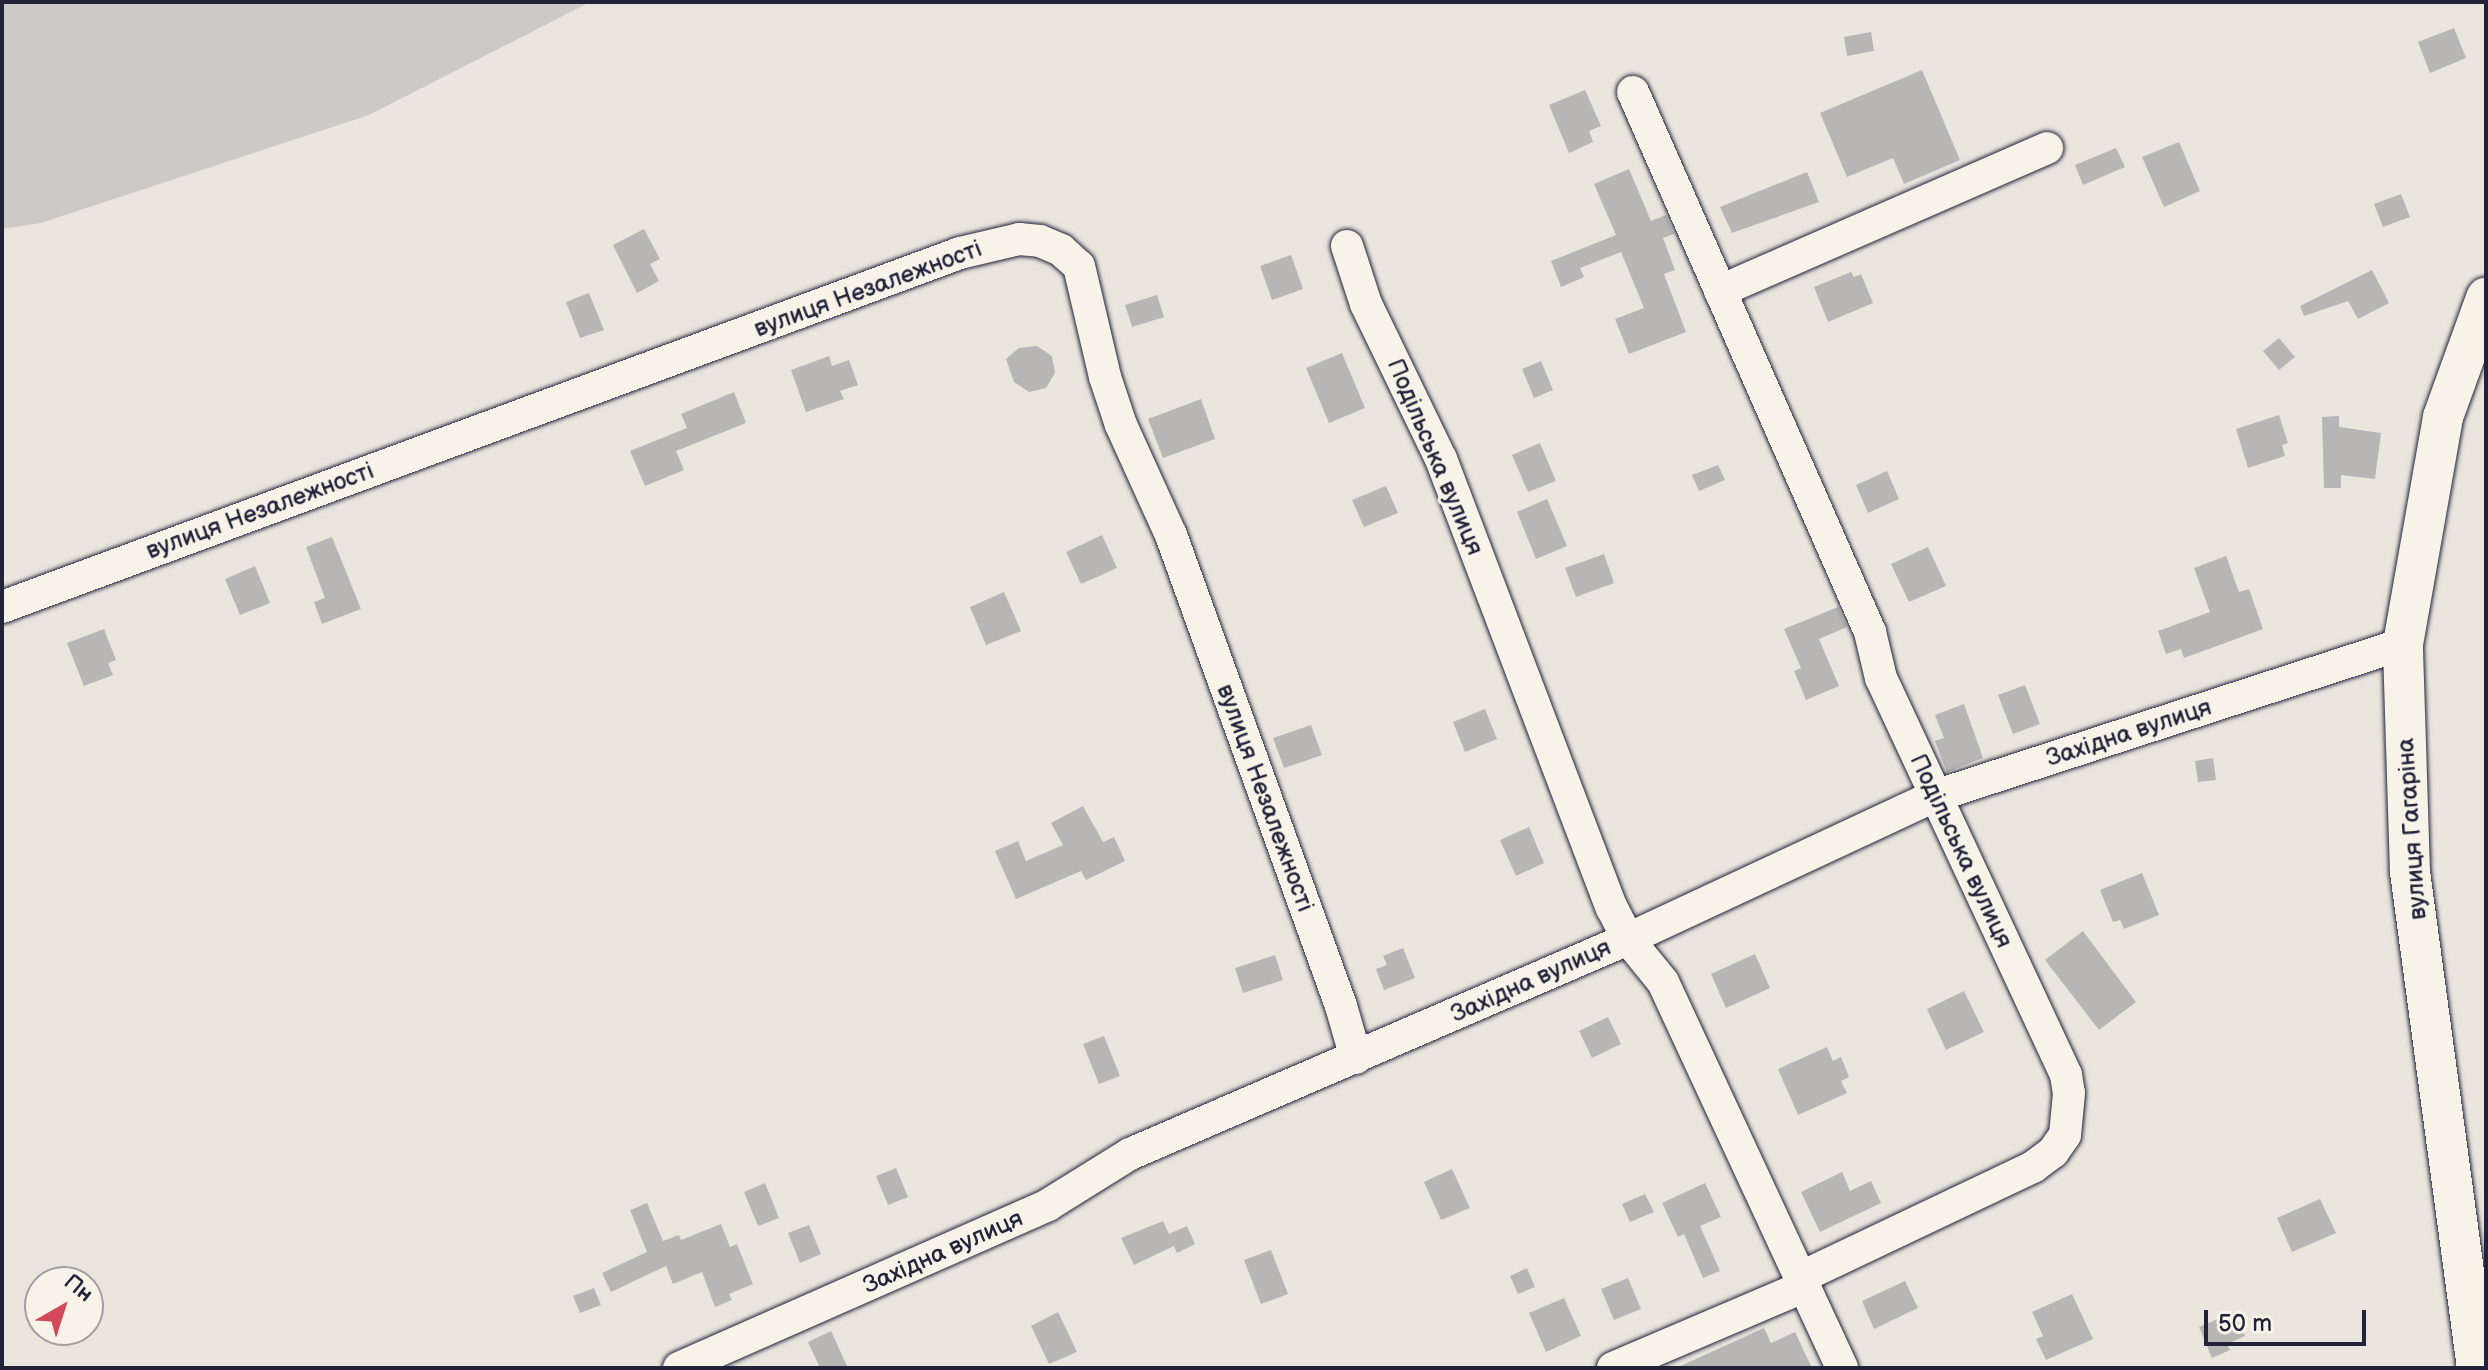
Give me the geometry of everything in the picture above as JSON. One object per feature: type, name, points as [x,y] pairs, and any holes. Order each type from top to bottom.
[{"type":"main road","name":"вулиця Гагаріна","points":[[2477,1368],[2410,872],[2403,644],[2443,417],[2486,298]]},
{"type":"street","name":"Подільська вулиця","points":[[1633,92],[1870,632],[1881,678],[2066,1075],[2069,1115],[2065,1135],[2053,1152],[2033,1167],[1803,1282]]},
{"type":"street","points":[[1720,291],[2047,148]]},
{"type":"street","name":"вулиця Незалежності","points":[[2,607],[960,253],[1019,239],[1040,241],[1061,250],[1079,266],[1105,377],[1121,425],[1171,535],[1341,1006],[1356,1058]]},
{"type":"street","name":"Подільська вулиця","points":[[1347,246],[1366,304],[1441,459],[1612,908],[1628,939],[1663,982],[1842,1368]]},
{"type":"street","name":"Західна вулиця","points":[[692,1366],[1048,1205],[1130,1154],[1628,939],[1935,796],[2403,644]]},
{"type":"street","points":[[1613,1368],[1803,1282]]},
{"type":"shaded area","points":[[2,2],[590,2],[369,115],[41,223],[2,229]]},
{"type":"building","points":[[2454,28],[2466,58],[2430,73],[2418,42]]},
{"type":"building","points":[[1871,32],[1874,51],[1847,56],[1844,37]]},
{"type":"building","points":[[1922,70],[1960,160],[1904,184],[1893,158],[1847,177],[1820,113]]},
{"type":"building","points":[[1585,90],[1601,126],[1589,131],[1593,142],[1569,153],[1549,105]]},
{"type":"building","points":[[2179,142],[2200,191],[2164,207],[2142,157]]},
{"type":"building","points":[[2116,148],[2125,167],[2083,185],[2075,165]]},
{"type":"building","points":[[1629,169],[1651,221],[1666,215],[1674,234],[1663,238],[1675,270],[1664,274],[1686,332],[1629,354],[1615,319],[1644,308],[1621,252],[1580,268],[1584,277],[1561,287],[1551,261],[1616,235],[1594,184]]},
{"type":"building","points":[[1807,172],[1819,202],[1732,233],[1720,207]]},
{"type":"building","points":[[2401,194],[2410,217],[2383,227],[2374,204]]},
{"type":"building","points":[[644,229],[660,259],[650,264],[659,281],[637,293],[613,245]]},
{"type":"building","points":[[1291,255],[1303,289],[1272,300],[1260,266]]},
{"type":"building","points":[[2372,270],[2389,303],[2358,319],[2348,301],[2304,316],[2300,306]]},
{"type":"building","points":[[1851,272],[1854,277],[1861,274],[1873,303],[1828,322],[1814,287]]},
{"type":"building","points":[[589,293],[604,330],[580,338],[566,302]]},
{"type":"building","points":[[1157,295],[1164,317],[1132,327],[1125,305]]},
{"type":"building","points":[[2279,338],[2295,357],[2279,370],[2263,351]]},
{"type":"building","points":[[1037,346],[1052,356],[1055,373],[1046,388],[1029,392],[1014,382],[1006,359],[1019,348]]},
{"type":"building","points":[[1342,353],[1365,408],[1329,423],[1306,368]]},
{"type":"building","points":[[829,356],[832,366],[849,360],[858,385],[840,391],[844,399],[806,412],[791,370]]},
{"type":"building","points":[[1541,361],[1553,390],[1534,398],[1522,369]]},
{"type":"building","points":[[734,392],[746,423],[676,451],[684,470],[645,486],[630,451],[687,428],[681,414]]},
{"type":"building","points":[[1201,399],[1215,439],[1163,458],[1148,419]]},
{"type":"building","points":[[2279,415],[2288,443],[2282,445],[2285,456],[2248,468],[2236,429]]},
{"type":"building","points":[[2339,416],[2339,427],[2381,433],[2375,479],[2341,475],[2341,488],[2324,488],[2322,417]]},
{"type":"building","points":[[1540,443],[1556,481],[1528,492],[1512,455]]},
{"type":"building","points":[[1718,465],[1725,480],[1699,491],[1692,475]]},
{"type":"building","points":[[1887,471],[1899,499],[1868,513],[1856,485]]},
{"type":"building","points":[[1386,486],[1398,513],[1364,527],[1352,500]]},
{"type":"building","points":[[1547,499],[1567,546],[1536,559],[1517,512]]},
{"type":"building","points":[[1102,535],[1117,568],[1081,584],[1066,552]]},
{"type":"building","points":[[332,537],[361,609],[322,624],[314,602],[325,598],[306,547]]},
{"type":"building","points":[[1928,547],[1946,586],[1909,602],[1891,564]]},
{"type":"building","points":[[1604,554],[1614,583],[1576,597],[1565,568]]},
{"type":"building","points":[[2226,556],[2239,592],[2249,589],[2263,629],[2184,658],[2181,649],[2166,654],[2158,631],[2210,612],[2194,568]]},
{"type":"building","points":[[255,566],[270,603],[240,615],[225,579]]},
{"type":"building","points":[[1004,592],[1021,631],[986,645],[970,607]]},
{"type":"building","points":[[1838,607],[1847,627],[1819,639],[1839,686],[1806,700],[1794,671],[1801,668],[1784,629]]},
{"type":"building","points":[[104,629],[116,660],[108,663],[113,675],[84,686],[67,643]]},
{"type":"building","points":[[2025,685],[2040,724],[2013,734],[1998,695]]},
{"type":"building","points":[[1964,704],[1983,758],[1947,772],[1935,741],[1944,738],[1935,715]]},
{"type":"building","points":[[1485,709],[1497,739],[1465,752],[1453,722]]},
{"type":"building","points":[[1311,725],[1322,755],[1284,768],[1273,738]]},
{"type":"building","points":[[2213,758],[2216,780],[2198,782],[2195,761]]},
{"type":"building","points":[[1083,806],[1103,842],[1114,837],[1125,861],[1086,880],[1081,871],[1016,899],[995,851],[1018,841],[1026,861],[1063,845],[1051,823]]},
{"type":"building","points":[[1529,827],[1544,863],[1516,876],[1500,840]]},
{"type":"building","points":[[2142,873],[2159,915],[2124,929],[2120,920],[2113,922],[2100,890]]},
{"type":"building","points":[[2083,931],[2136,1002],[2099,1030],[2045,960]]},
{"type":"building","points":[[1403,948],[1415,978],[1384,990],[1376,969],[1387,965],[1383,956]]},
{"type":"building","points":[[1755,954],[1770,988],[1726,1008],[1711,974]]},
{"type":"building","points":[[1275,955],[1283,980],[1243,993],[1235,968]]},
{"type":"building","points":[[1964,991],[1984,1032],[1946,1050],[1927,1009]]},
{"type":"building","points":[[1608,1017],[1621,1044],[1592,1058],[1579,1031]]},
{"type":"building","points":[[1104,1036],[1120,1076],[1099,1084],[1083,1044]]},
{"type":"building","points":[[1827,1047],[1833,1061],[1841,1057],[1849,1077],[1841,1081],[1847,1093],[1798,1115],[1778,1069]]},
{"type":"building","points":[[896,1168],[908,1197],[888,1205],[876,1176]]},
{"type":"building","points":[[1452,1169],[1470,1208],[1441,1220],[1424,1182]]},
{"type":"building","points":[[1842,1172],[1850,1191],[1871,1181],[1881,1203],[1820,1232],[1801,1192]]},
{"type":"building","points":[[765,1183],[779,1218],[758,1226],[744,1192]]},
{"type":"building","points":[[1705,1183],[1721,1217],[1700,1226],[1720,1271],[1703,1278],[1684,1234],[1678,1237],[1662,1203]]},
{"type":"building","points":[[1645,1194],[1654,1212],[1630,1222],[1622,1204]]},
{"type":"building","points":[[2320,1199],[2336,1233],[2292,1252],[2277,1218]]},
{"type":"building","points":[[647,1203],[663,1241],[679,1235],[681,1240],[721,1224],[730,1247],[737,1244],[753,1284],[729,1294],[732,1300],[715,1307],[702,1272],[673,1284],[666,1266],[611,1292],[602,1273],[647,1252],[630,1210]]},
{"type":"building","points":[[1163,1221],[1169,1234],[1187,1226],[1195,1244],[1177,1253],[1174,1246],[1134,1265],[1121,1238]]},
{"type":"building","points":[[809,1225],[821,1254],[800,1263],[788,1233]]},
{"type":"building","points":[[1271,1250],[1288,1294],[1261,1304],[1244,1260]]},
{"type":"building","points":[[1527,1268],[1535,1287],[1518,1294],[1510,1276]]},
{"type":"building","points":[[1628,1278],[1641,1309],[1614,1320],[1601,1289]]},
{"type":"building","points":[[1905,1281],[1918,1308],[1874,1329],[1862,1301]]},
{"type":"building","points":[[594,1288],[601,1305],[580,1313],[573,1296]]},
{"type":"building","points":[[2072,1294],[2093,1339],[2046,1360],[2036,1339],[2043,1336],[2032,1312]]},
{"type":"building","points":[[1564,1298],[1581,1336],[1546,1352],[1529,1313]]},
{"type":"building","points":[[1058,1312],[1077,1352],[1049,1364],[1031,1326]]},
{"type":"building","points":[[2234,1312],[2245,1336],[2227,1344],[2230,1350],[2212,1358],[2199,1327]]},
{"type":"building","points":[[1764,1328],[1771,1343],[1795,1332],[1812,1368],[1676,1368]]},
{"type":"building","points":[[831,1331],[848,1368],[820,1368],[808,1342]]}]
